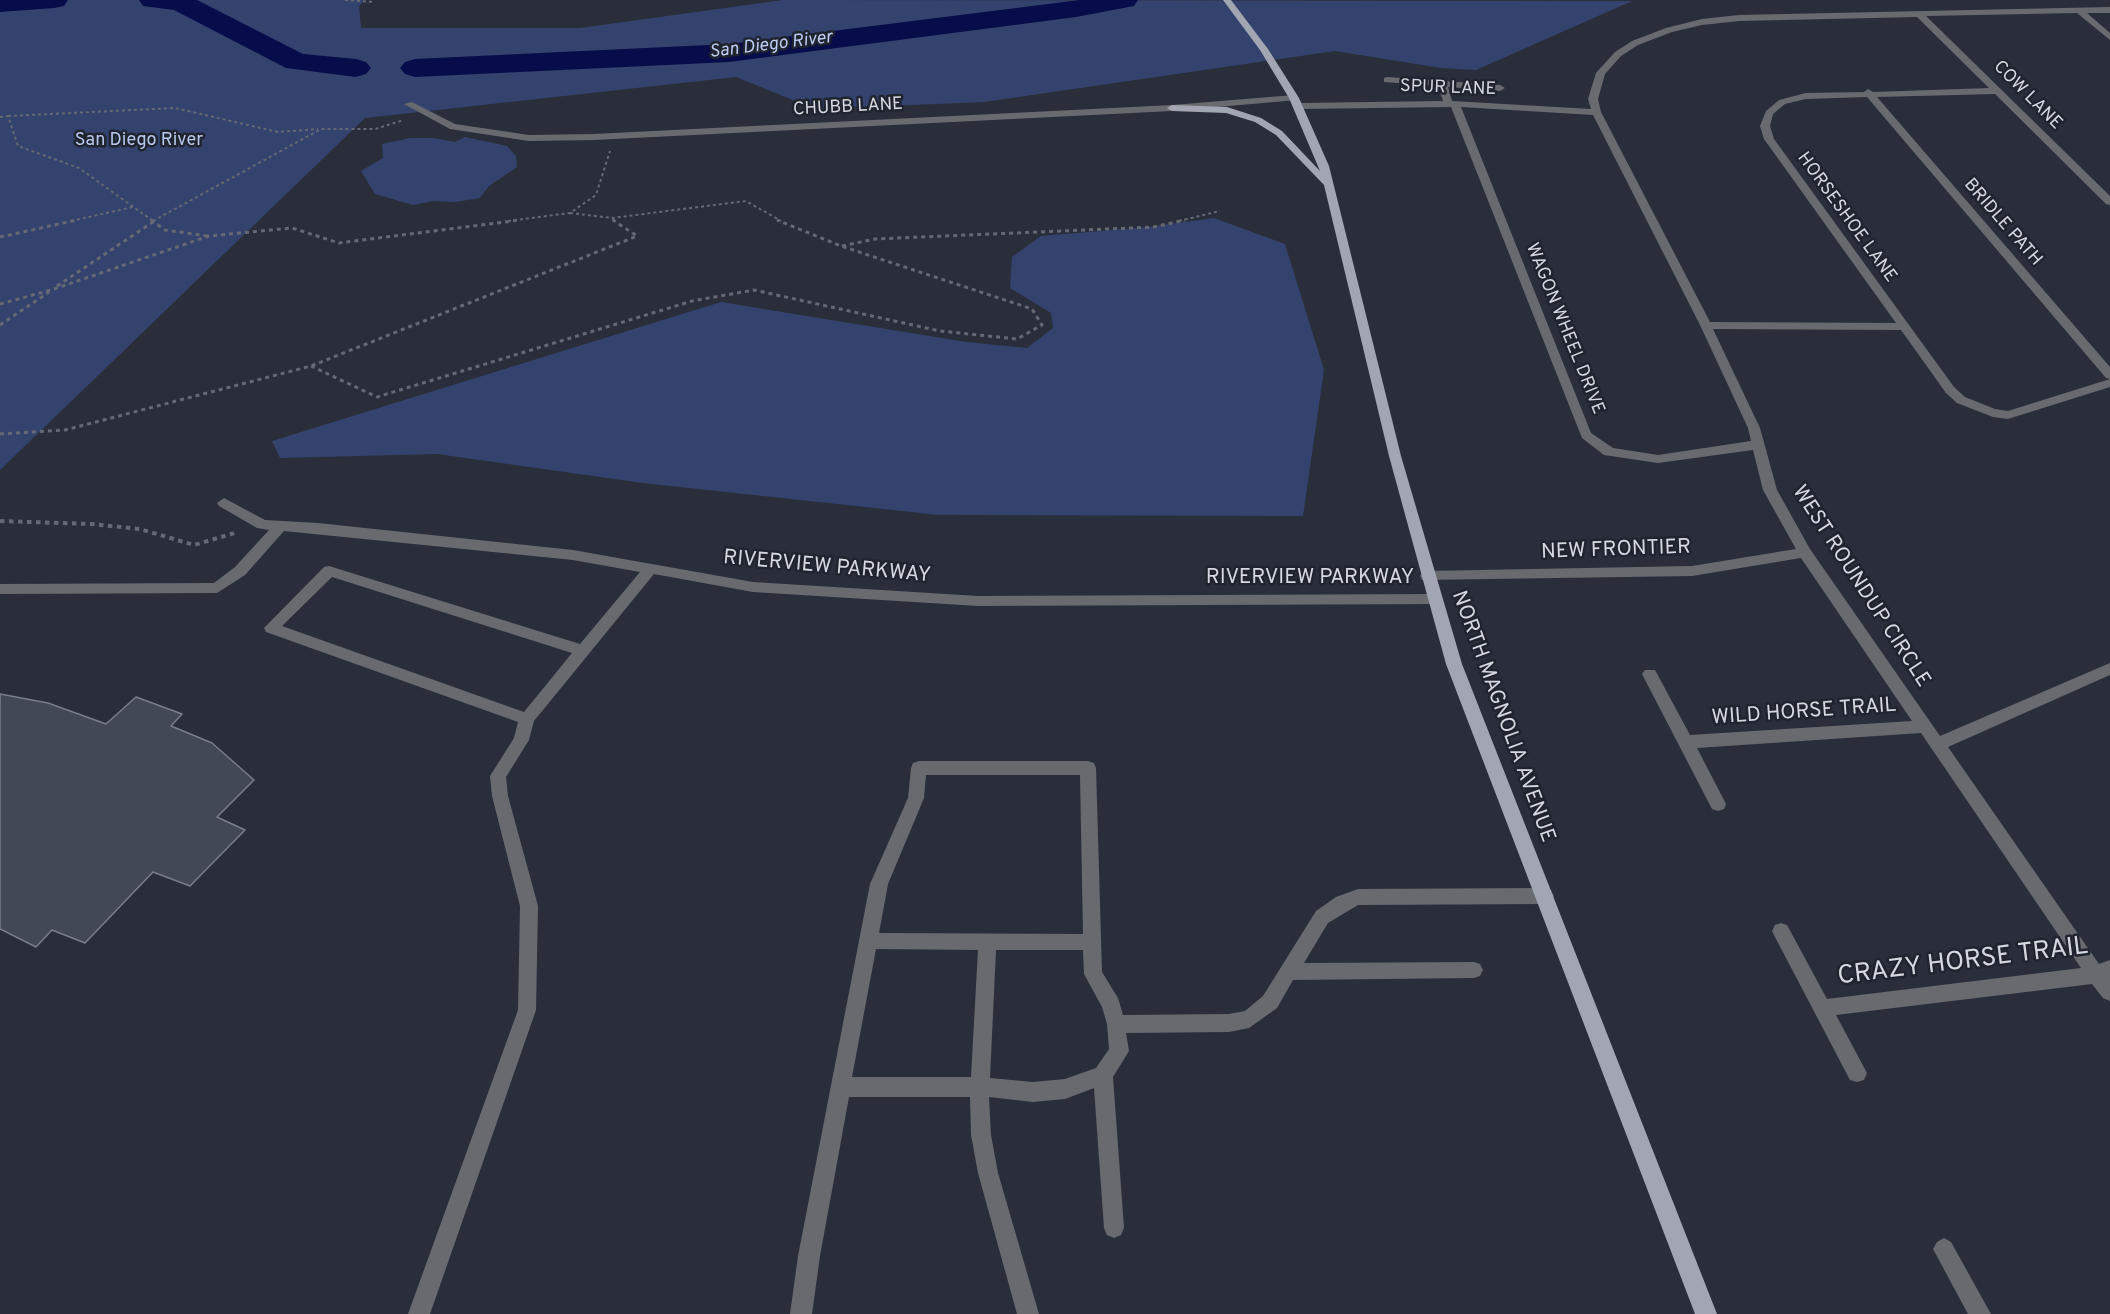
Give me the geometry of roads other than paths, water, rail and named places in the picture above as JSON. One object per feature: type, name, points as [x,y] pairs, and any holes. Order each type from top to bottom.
[{"type":"main road","name":"NORTH MAGNOLIA AVENUE","points":[[1227,0],[1264,49],[1296,102],[1324,166],[1395,456],[1427,576],[1454,664],[1706,1314]]},
{"type":"main road","points":[[1172,108],[1227,110],[1258,120],[1280,133],[1330,188]]},
{"type":"street","points":[[2078,10],[2110,37]]},
{"type":"street","points":[[1596,112],[1593,99],[1601,73],[1618,54],[1635,43],[1669,30],[1739,18],[2110,10]]},
{"type":"street","name":"COW LANE","points":[[1919,14],[2110,202]]},
{"type":"street","points":[[1387,80],[1500,88]]},
{"type":"street","name":"WAGON WHEEL DRIVE","points":[[1442,84],[1586,435],[1609,452],[1658,459],[1756,445]]},
{"type":"street","name":"HORSESHOE LANE","points":[[1999,91],[1868,92],[1806,96],[1782,102],[1768,113],[1765,126],[1769,139],[1950,390],[1961,400],[1993,413],[2008,415],[2110,383]]},
{"type":"street","name":"BRIDLE PATH","points":[[1868,92],[2110,375]]},
{"type":"street","name":"SPUR LANE","points":[[1296,102],[1452,104],[1596,112]]},
{"type":"street","name":"CHUBB LANE","points":[[409,104],[453,127],[529,138],[614,136],[1296,102]]},
{"type":"street","name":"WEST ROUNDUP CIRCLE","points":[[1596,112],[1706,325],[1754,428],[1756,445],[1770,490],[1805,552],[1924,726],[2103,971],[2110,992]]},
{"type":"street","points":[[1706,325],[1904,327]]},
{"type":"street","name":"RIVERVIEW PARKWAY","points":[[224,503],[262,525],[573,555],[753,587],[978,601],[1435,599]]},
{"type":"street","points":[[0,589],[217,588],[240,571],[281,526]]},
{"type":"street","name":"NEW FRONTIER","points":[[1427,576],[1692,571],[1805,552]]},
{"type":"street","points":[[419,1314],[527,1010],[529,906],[500,796],[498,776],[521,740],[527,719],[650,569]]},
{"type":"street","points":[[527,719],[271,628],[330,571],[583,651]]},
{"type":"street","points":[[1938,744],[2110,669]]},
{"type":"street","name":"WILD HORSE TRAIL","points":[[1650,674],[1718,804]]},
{"type":"street","name":"WILD HORSE TRAIL","points":[[1686,742],[1924,726]]},
{"type":"street","points":[[801,1314],[809,1256],[879,884],[915,798],[918,768],[1088,768],[1093,974],[1111,1004],[1119,1051],[1103,1075],[1065,1089],[1033,1092],[981,1087],[841,1087]]},
{"type":"street","points":[[1116,1024],[1229,1023],[1249,1019],[1270,1002],[1322,916],[1342,903],[1358,897],[1545,896]]},
{"type":"street","name":"CRAZY HORSE TRAIL","points":[[1781,931],[1857,1073]]},
{"type":"street","points":[[868,941],[1092,942]]},
{"type":"street","points":[[987,941],[979,1105],[981,1135],[988,1173],[1028,1314]]},
{"type":"street","points":[[1287,972],[1474,970]]},
{"type":"street","name":"CRAZY HORSE TRAIL","points":[[1822,1008],[2103,971]]},
{"type":"street","points":[[1103,1075],[1114,1228]]},
{"type":"street","points":[[1944,1249],[1980,1314]]},
{"type":"waterway","name":"San Diego River","points":[[0,4],[54,0]]},
{"type":"waterway","name":"San Diego River","points":[[153,0],[180,2],[296,62],[356,68]]},
{"type":"waterway","name":"San Diego River","points":[[415,68],[729,53],[1076,9],[1124,0]]}]
